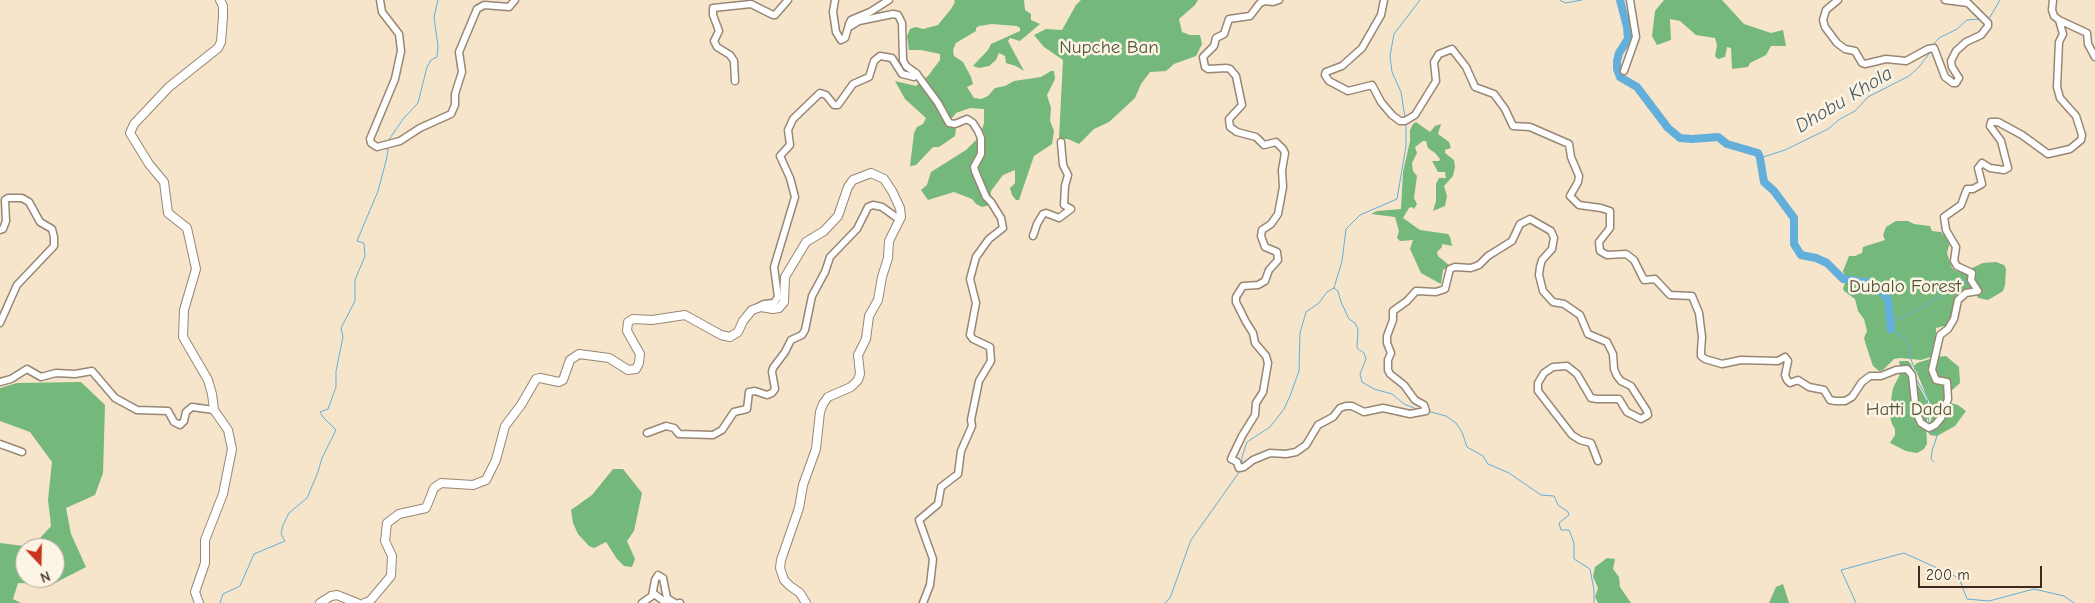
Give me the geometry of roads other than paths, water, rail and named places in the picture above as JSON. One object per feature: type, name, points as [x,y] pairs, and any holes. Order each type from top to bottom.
[{"type":"main road","points":[[199,603],[195,592],[205,563],[205,540],[223,494],[232,449],[228,430],[214,410],[208,380],[183,337],[184,310],[196,269],[187,228],[168,213],[164,182],[149,164],[130,133],[134,124],[169,87],[218,48],[221,42],[223,17],[223,6],[220,0]]},
{"type":"main road","points":[[364,603],[370,600],[391,576],[392,556],[385,541],[387,523],[399,514],[426,508],[434,488],[441,482],[473,485],[486,480],[496,460],[505,426],[521,406],[536,379],[540,378],[559,382],[563,380],[570,360],[579,354],[609,358],[628,370],[636,369],[640,354],[627,331],[628,322],[633,319],[652,320],[685,315],[721,335],[730,337],[735,335],[752,310],[758,307],[776,309],[782,306],[784,281],[806,242],[824,231],[838,216],[848,187],[853,180],[871,172],[884,179],[892,191],[901,212],[900,220],[889,241],[888,258],[878,300],[869,316],[866,340],[858,355],[860,374],[858,380],[851,387],[828,397],[820,412],[820,428],[816,449],[803,485],[799,508],[781,560],[780,568],[784,580],[800,593],[806,603]]},
{"type":"main road","points":[[320,603],[331,596],[337,595],[354,602]]},
{"type":"street","points":[[380,0],[382,12],[399,34],[401,50],[395,79],[381,117],[370,139],[374,146],[388,145],[451,114],[455,105],[455,94],[462,72],[459,52],[477,9],[484,5],[509,7],[514,0]]},
{"type":"street","points":[[735,81],[734,61],[730,55],[717,47],[714,41],[719,31],[713,15],[713,8],[751,4],[773,15],[788,0]]},
{"type":"street","points":[[835,0],[836,32],[840,40],[845,38],[851,20],[870,12],[888,0]]},
{"type":"street","points":[[1279,0],[1260,3],[1252,14],[1246,17],[1232,17],[1227,23],[1224,34],[1216,38],[1214,46],[1203,57],[1205,67],[1208,69],[1230,69],[1238,82],[1242,104],[1229,118],[1230,127],[1237,132],[1256,137],[1264,145],[1276,142],[1284,149],[1285,153],[1282,170],[1283,187],[1278,214],[1271,224],[1262,230],[1261,236],[1265,247],[1277,252],[1278,260],[1269,270],[1265,281],[1258,285],[1243,286],[1236,297],[1236,302],[1251,328],[1255,343],[1266,356],[1268,363],[1263,392],[1256,403],[1255,415],[1231,459],[1237,462],[1239,468],[1270,453],[1286,454],[1296,452],[1306,445],[1318,425],[1333,417],[1340,408],[1346,406],[1352,406],[1364,412],[1383,408],[1410,414],[1426,411],[1424,405],[1415,400],[1388,370],[1388,360],[1391,353],[1386,343],[1393,311],[1416,291],[1436,292],[1445,289],[1450,269],[1476,267],[1488,256],[1512,242],[1522,222],[1530,219],[1551,231],[1554,238],[1552,249],[1542,260],[1540,267],[1539,275],[1543,290],[1553,302],[1564,304],[1580,315],[1588,334],[1607,342],[1613,354],[1614,369],[1617,376],[1620,380],[1631,386],[1647,410],[1648,416],[1641,419],[1627,412],[1618,399],[1597,400],[1591,398],[1577,374],[1567,366],[1553,368],[1544,373],[1538,384],[1538,391],[1572,435],[1591,443],[1598,461]]},
{"type":"street","points":[[1384,0],[1381,15],[1362,48],[1342,66],[1326,72],[1325,75],[1328,80],[1348,91],[1372,85],[1381,102],[1392,116],[1400,121],[1405,120],[1415,115],[1436,82],[1434,62],[1439,54],[1452,49],[1466,67],[1475,86],[1494,94],[1506,109],[1513,126],[1530,127],[1569,144],[1571,157],[1579,176],[1578,182],[1570,196],[1579,205],[1610,211],[1610,228],[1599,242],[1600,251],[1607,255],[1626,254],[1634,260],[1644,280],[1655,279],[1670,295],[1692,296],[1699,314],[1702,337],[1701,356],[1722,364],[1741,360],[1778,361],[1785,357],[1788,361],[1785,375],[1787,380],[1790,382],[1798,380],[1809,387],[1824,390],[1830,400],[1835,402],[1844,401],[1852,397],[1862,382],[1870,376],[1881,376],[1896,370],[1907,369],[1912,375],[1916,412],[1921,424],[1929,428],[1935,425],[1941,418],[1948,399],[1948,382],[1936,380],[1932,370],[1938,340],[1954,319],[1958,300],[1966,293],[1978,291],[1971,280],[1972,273],[1958,266],[1954,261],[1956,247],[1946,230],[1944,217],[1961,204],[1967,189],[1973,189],[1982,184],[1978,168],[1982,163],[1990,168],[2004,170],[2008,168],[2001,141],[1990,126],[1991,122],[1998,122],[2022,135],[2048,154],[2070,150],[2079,144],[2081,140],[2076,116],[2060,98],[2057,87],[2062,34],[2059,20]]},
{"type":"street","points":[[1624,71],[1636,37],[1630,0]]},
{"type":"street","points":[[1838,0],[1826,10],[1823,20],[1825,27],[1837,43],[1845,49],[1855,51],[1862,63],[1866,64],[1886,59],[1906,61],[1928,49],[1934,48],[1945,77],[1953,84],[1959,81],[1951,61],[1956,51],[1966,42],[1981,35],[1988,26],[1985,19],[1968,3],[1945,0]]},
{"type":"street","points":[[2053,0],[2052,10],[2054,16],[2087,33],[2088,44],[2095,57]]},
{"type":"street","points":[[849,26],[859,21],[893,14],[898,15],[902,23],[903,60],[908,68],[920,76],[938,103],[948,123],[955,124],[967,120],[973,123],[978,131],[981,138],[981,154],[974,168],[986,197],[1001,218],[1003,228],[989,239],[976,258],[970,279],[976,303],[970,335],[973,339],[990,347],[991,360],[979,381],[971,420],[972,426],[961,451],[958,474],[941,487],[938,504],[919,520],[934,559],[930,585],[923,603]]},
{"type":"street","points":[[758,307],[774,303],[778,297],[774,268],[795,197],[790,178],[780,156],[790,145],[788,130],[792,119],[820,93],[826,95],[834,105],[838,105],[853,84],[869,77],[874,61],[880,56],[892,58],[902,74],[914,77],[916,73]]},
{"type":"street","points":[[1033,236],[1036,224],[1043,214],[1046,213],[1059,218],[1071,210],[1064,205],[1068,175],[1063,167],[1061,142]]},
{"type":"street","points":[[0,230],[3,229],[6,221],[5,200],[8,198],[22,198],[29,202],[40,222],[52,229],[54,246],[17,284],[0,323]]},
{"type":"street","points":[[647,433],[666,426],[674,428],[679,434],[713,436],[722,430],[734,412],[747,409],[749,392],[755,391],[767,395],[772,392],[774,389],[773,368],[786,352],[791,340],[802,335],[805,330],[812,296],[825,272],[830,257],[857,229],[868,208],[874,205],[882,207],[900,220]]},
{"type":"street","points":[[0,382],[11,379],[26,369],[41,377],[56,373],[75,374],[92,371],[114,398],[137,410],[168,411],[174,422],[180,425],[184,422],[186,412],[192,407],[214,410]]},
{"type":"street","points":[[0,444],[22,452]]},
{"type":"street","points":[[642,603],[649,599],[653,593],[654,580],[658,574],[661,575],[667,598],[674,603]]},
{"type":"street","points":[[653,593],[666,603]]},
{"type":"waterway","points":[[388,141],[403,119],[418,103],[427,67],[431,60],[437,57],[438,46],[434,17],[438,0]]},
{"type":"waterway","points":[[1405,117],[1401,92],[1392,72],[1390,56],[1394,34],[1420,0]]},
{"type":"waterway","points":[[1560,0],[1565,3],[1582,0]]},
{"type":"waterway","points":[[1620,0],[1628,39],[1619,53],[1617,61],[1620,77],[1637,87],[1668,128],[1680,138],[1718,137],[1727,144],[1758,153],[1764,182],[1774,191],[1794,218],[1794,244],[1801,255],[1816,258],[1827,263],[1843,279],[1872,283],[1879,287],[1888,300],[1891,329]]},
{"type":"waterway","name":"Dhobu Khola","points":[[1985,18],[1990,17],[2000,0]]},
{"type":"waterway","name":"Dhobu Khola","points":[[1934,44],[1939,38],[1957,29],[1967,20],[1982,19]]},
{"type":"waterway","name":"Dhobu Khola","points":[[1760,158],[1785,150],[1828,129],[1840,119],[1855,111],[1868,97],[1909,76],[1919,67],[1931,51]]},
{"type":"waterway","points":[[1242,465],[1242,457],[1247,442],[1270,427],[1284,409],[1290,396],[1299,371],[1300,333],[1306,312],[1319,303],[1327,292],[1334,288],[1342,261],[1346,229],[1360,215],[1397,199],[1406,146],[1406,124]]},
{"type":"waterway","points":[[220,603],[223,594],[240,586],[254,554],[285,541],[281,534],[283,525],[289,513],[307,498],[322,458],[336,430],[320,412],[328,409],[336,387],[336,371],[343,337],[341,328],[355,301],[355,280],[365,256],[364,243],[357,241],[378,191],[388,148]]},
{"type":"waterway","points":[[1890,323],[1927,305],[1954,286],[1968,281]]},
{"type":"waterway","points":[[1334,288],[1338,291],[1349,319],[1355,323],[1358,329],[1357,348],[1364,353],[1366,359],[1360,374],[1362,382],[1374,389],[1392,394],[1404,404],[1419,410]]},
{"type":"waterway","points":[[1891,329],[1906,339],[1910,347],[1909,354],[1915,370],[1914,375],[1928,399],[1927,403],[1931,409],[1928,417],[1930,426]]},
{"type":"waterway","points":[[1427,411],[1446,416],[1456,423],[1462,432],[1467,447],[1483,456],[1488,464],[1509,473],[1541,495],[1554,496],[1558,505],[1568,512],[1569,515],[1559,523],[1561,530],[1569,530],[1574,543],[1574,559],[1590,569],[1594,590],[1594,603]]},
{"type":"waterway","points":[[1932,429],[1937,436],[1931,459],[1934,462]]},
{"type":"waterway","points":[[1165,603],[1170,598],[1191,540],[1240,471]]},
{"type":"waterway","points":[[1856,603],[1841,570],[1904,553],[1959,578],[1967,599],[1989,601],[2034,589],[2064,596],[2074,603]]},
{"type":"park label","name":"Nupche Ban","points":[[1109,48]]},
{"type":"park label","name":"Dubalo Forest","points":[[1905,287]]},
{"type":"park label","name":"Hatti Dada","points":[[1909,410]]}]
